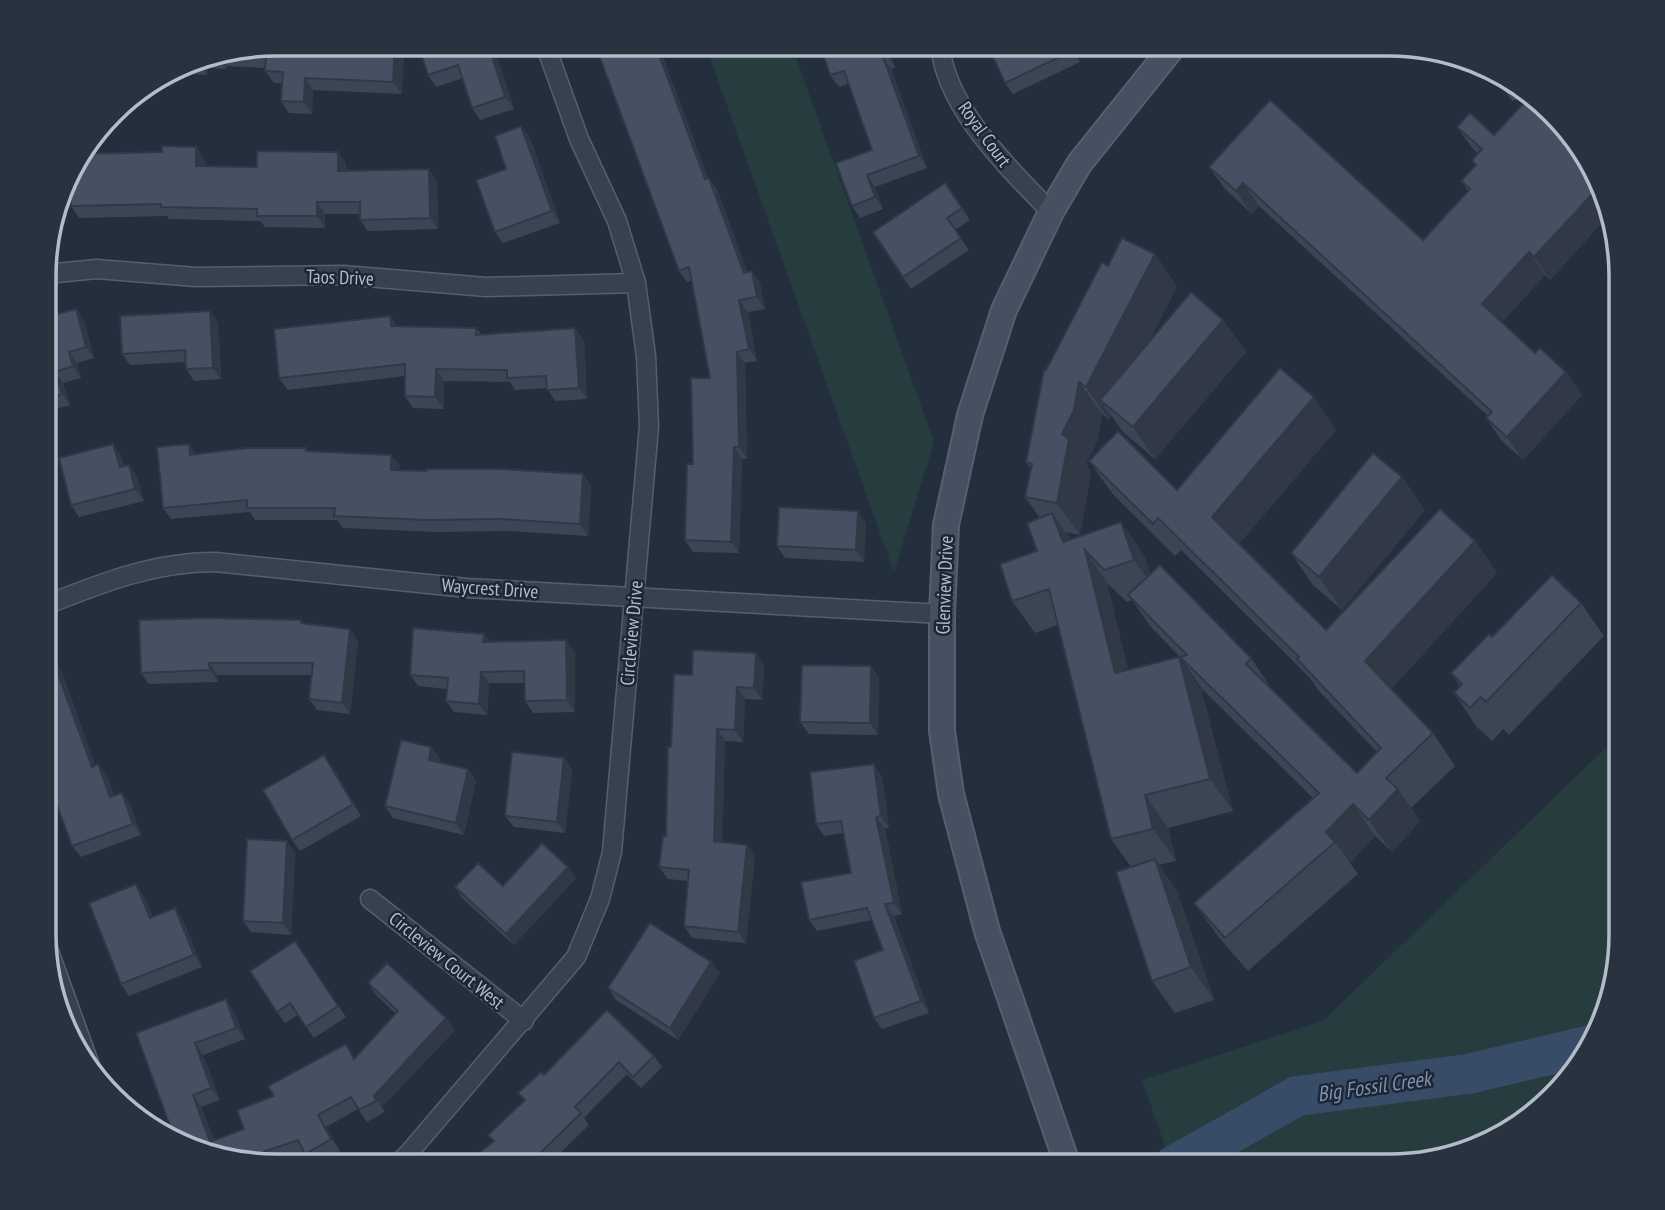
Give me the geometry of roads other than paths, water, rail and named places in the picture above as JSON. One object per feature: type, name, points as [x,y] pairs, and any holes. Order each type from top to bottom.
[{"type":"main road","name":"Glenview Drive","points":[[1064,1154],[987,931],[951,794],[942,731],[942,614],[946,525],[970,415],[1004,310],[1051,212],[1079,164],[1165,56]]},
{"type":"street","name":"Circleview Drive","points":[[408,1154],[576,957],[600,899],[612,852],[649,426],[646,356],[636,283],[617,221],[579,139],[549,56]]},
{"type":"street","name":"Royal Court","points":[[941,56],[955,92],[974,125],[997,155],[1051,212]]},
{"type":"street","name":"Taos Drive","points":[[56,275],[96,269],[196,277],[343,275],[486,287],[636,283]]},
{"type":"street","name":"Waycrest Drive","points":[[56,601],[119,576],[187,562],[215,562],[467,588],[942,614]]},
{"type":"street","name":"Circleview Court West","points":[[370,899],[524,1021]]},
{"type":"street","points":[[63,989],[73,1018]]},
{"type":"waterway","name":"Big Fossil Creek","points":[[1194,1154],[1297,1096],[1468,1074],[1577,1048]]}]
